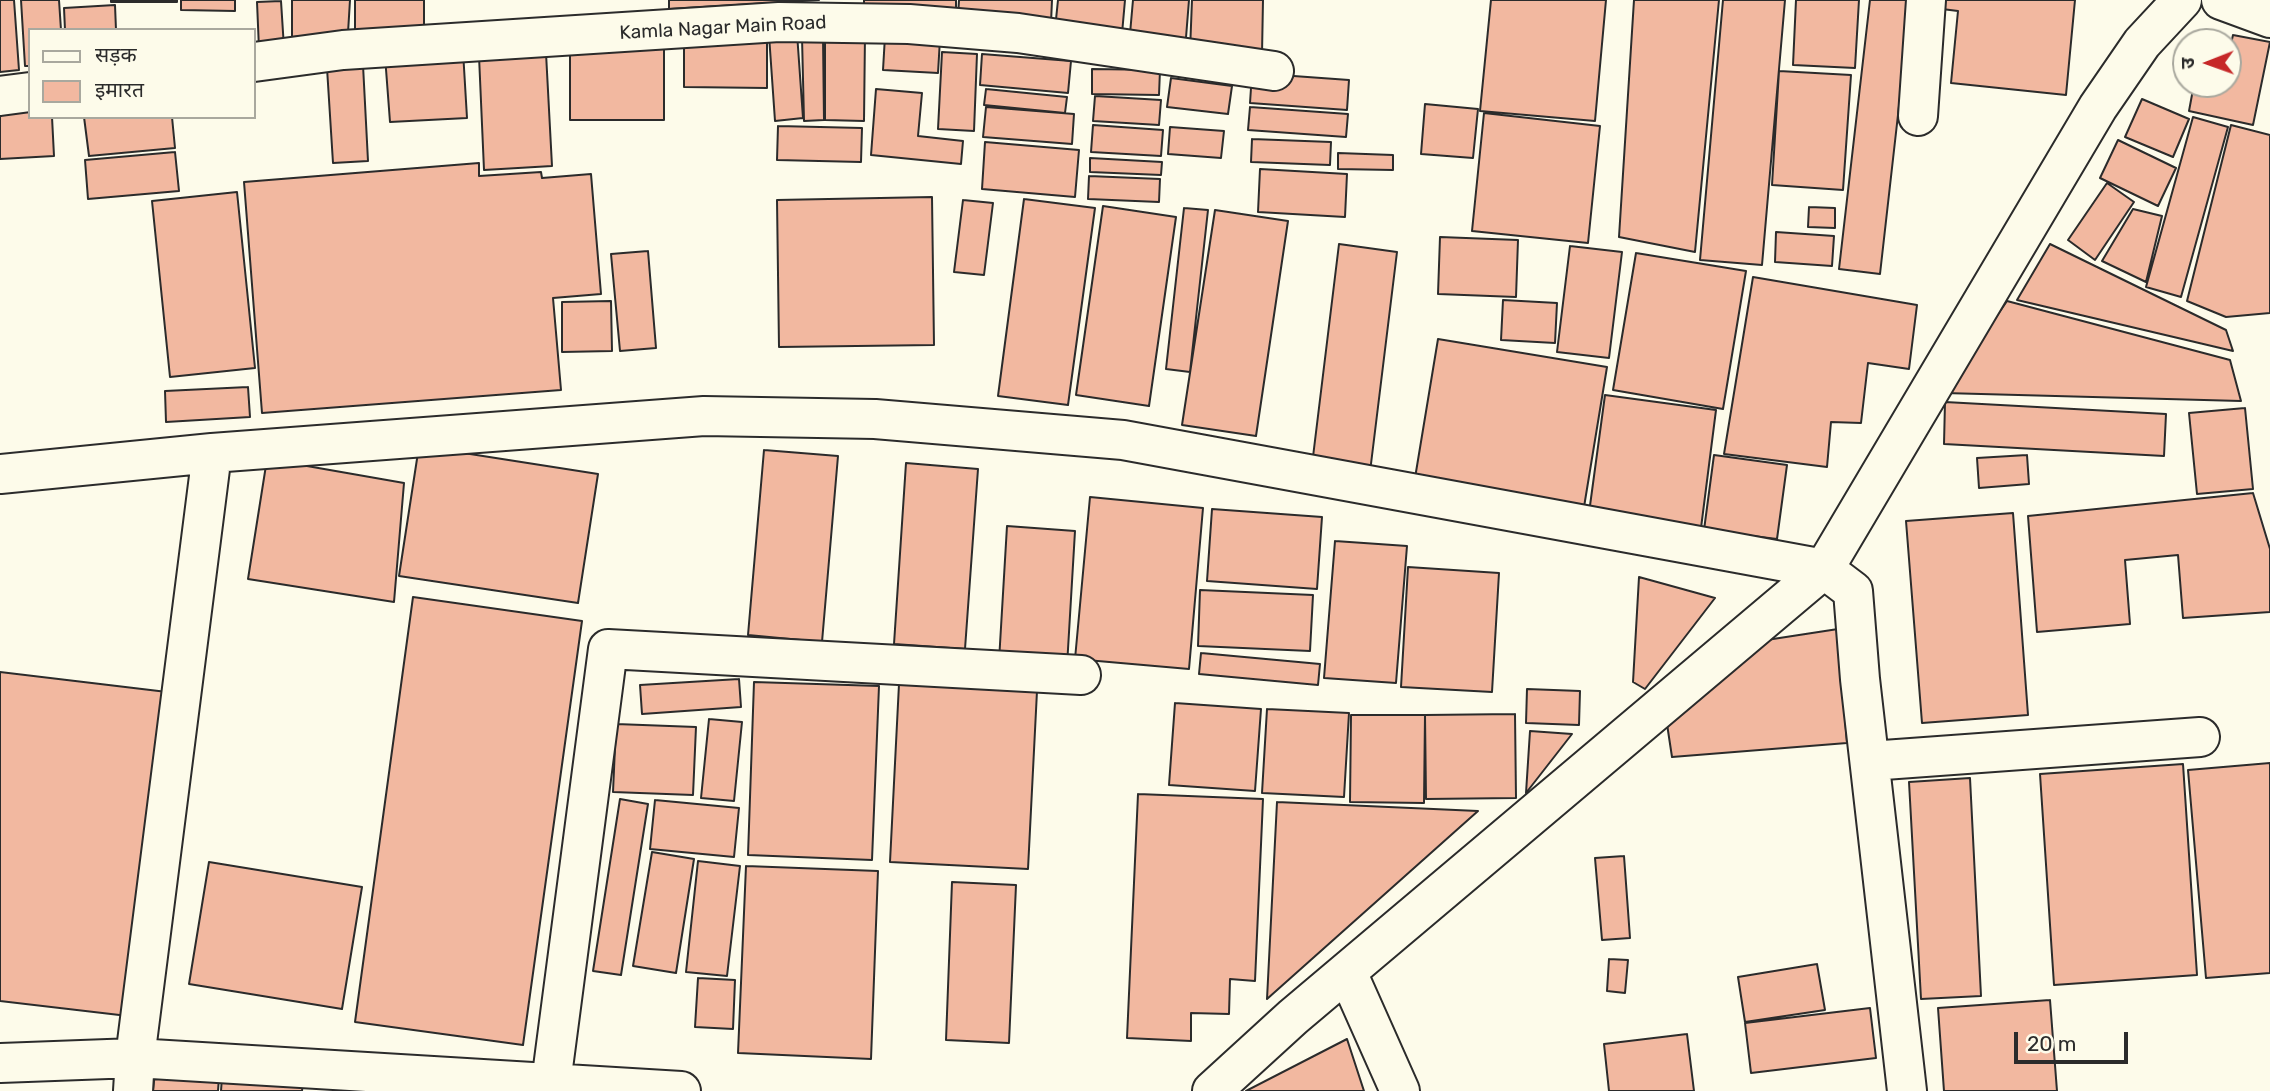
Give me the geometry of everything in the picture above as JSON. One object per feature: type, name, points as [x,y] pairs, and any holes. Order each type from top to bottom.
[{"type":"street","points":[[1917,116],[1926,0]]},
{"type":"street","points":[[1212,1091],[1347,972],[1824,569],[2098,107],[2142,43],[2182,0]]},
{"type":"street","points":[[2221,0],[2270,18]]},
{"type":"street","name":"Kamla Nagar Main Road","points":[[256,62],[343,50],[779,22],[909,24],[1018,33],[1274,71]]},
{"type":"street","points":[[0,96],[28,92]]},
{"type":"street","points":[[0,474],[212,453],[704,416],[874,419],[1123,440],[1824,569],[1853,591],[1860,679],[1907,1091]]},
{"type":"street","points":[[134,1074],[212,453]]},
{"type":"street","points":[[551,1083],[608,649],[1081,675]]},
{"type":"street","points":[[1870,761],[2200,737]]},
{"type":"street","points":[[1347,972],[1400,1091]]},
{"type":"street","points":[[0,1063],[134,1074],[551,1083],[681,1091]]},
{"type":"building","points":[[0,0],[14,0],[19,70],[0,72]]},
{"type":"building","points":[[21,0],[59,0],[61,28],[28,28],[28,66],[25,66]]},
{"type":"building","points":[[177,0],[177,2],[111,2]]},
{"type":"building","points":[[181,0],[235,0],[235,11],[181,10]]},
{"type":"building","points":[[292,0],[350,0],[348,33],[292,37]]},
{"type":"building","points":[[355,0],[424,0],[424,34],[355,35]]},
{"type":"building","points":[[669,0],[819,0],[669,9]]},
{"type":"building","points":[[864,0],[956,0],[956,17],[864,16]]},
{"type":"building","points":[[959,0],[1052,0],[1051,23],[958,17]]},
{"type":"building","points":[[1058,0],[1125,0],[1121,45],[1054,39]]},
{"type":"building","points":[[1133,0],[1189,0],[1185,50],[1129,45]]},
{"type":"building","points":[[1192,0],[1263,0],[1262,54],[1190,51]]},
{"type":"building","points":[[1491,0],[1606,0],[1595,121],[1480,111]]},
{"type":"building","points":[[1634,0],[1719,0],[1695,252],[1619,237]]},
{"type":"building","points":[[1723,0],[1785,0],[1762,265],[1700,260]]},
{"type":"building","points":[[1796,0],[1859,0],[1855,68],[1793,65]]},
{"type":"building","points":[[1870,0],[1911,0],[1880,274],[1839,269]]},
{"type":"building","points":[[1935,0],[2075,0],[2066,95],[1951,83],[1958,11],[1934,8]]},
{"type":"building","points":[[281,1],[284,48],[259,49],[257,2]]},
{"type":"building","points":[[115,5],[116,28],[65,28],[64,8]]},
{"type":"building","points":[[797,33],[803,118],[775,121],[769,35]]},
{"type":"building","points":[[825,34],[865,34],[864,121],[825,120]]},
{"type":"building","points":[[885,36],[940,39],[938,73],[883,70]]},
{"type":"building","points":[[684,37],[767,38],[767,88],[684,87]]},
{"type":"building","points":[[802,37],[823,37],[824,120],[804,121]]},
{"type":"building","points":[[2242,37],[2270,42],[2253,125],[2189,111],[2191,98],[2242,98]]},
{"type":"building","points":[[570,45],[664,46],[664,120],[570,120]]},
{"type":"building","points":[[463,51],[467,118],[390,122],[385,56]]},
{"type":"building","points":[[942,52],[977,54],[974,131],[938,129]]},
{"type":"building","points":[[546,53],[552,166],[484,170],[479,56]]},
{"type":"building","points":[[982,54],[1071,61],[1068,93],[980,85]]},
{"type":"building","points":[[363,65],[368,161],[333,163],[327,68]]},
{"type":"building","points":[[1092,69],[1160,70],[1159,95],[1092,94]]},
{"type":"building","points":[[1779,71],[1851,75],[1843,190],[1772,185]]},
{"type":"building","points":[[1252,73],[1349,80],[1347,110],[1250,103]]},
{"type":"building","points":[[1171,78],[1232,86],[1228,114],[1167,107]]},
{"type":"building","points":[[876,89],[922,93],[918,136],[963,141],[961,164],[871,155]]},
{"type":"building","points":[[986,89],[1067,97],[1065,113],[984,105]]},
{"type":"building","points":[[1095,96],[1161,100],[1159,125],[1093,121]]},
{"type":"building","points":[[2142,99],[2189,119],[2173,157],[2125,137]]},
{"type":"building","points":[[1425,104],[1478,109],[1473,158],[1421,154]]},
{"type":"building","points":[[986,107],[1074,114],[1072,144],[983,137]]},
{"type":"building","points":[[1250,107],[1348,114],[1346,137],[1248,130]]},
{"type":"building","points":[[28,108],[28,119],[52,119],[54,156],[0,159],[0,110]]},
{"type":"building","points":[[1484,113],[1600,126],[1588,243],[1472,231]]},
{"type":"building","points":[[2193,117],[2228,127],[2181,297],[2146,287]]},
{"type":"building","points":[[84,119],[172,119],[175,148],[89,156]]},
{"type":"building","points":[[1093,125],[1163,130],[1161,156],[1091,152]]},
{"type":"building","points":[[2231,125],[2270,135],[2270,313],[2226,317],[2187,301]]},
{"type":"building","points":[[778,126],[862,128],[861,162],[777,160]]},
{"type":"building","points":[[1170,127],[1224,131],[1221,158],[1168,154]]},
{"type":"building","points":[[1252,139],[1331,142],[1330,165],[1251,162]]},
{"type":"building","points":[[2118,140],[2176,168],[2158,206],[2100,178]]},
{"type":"building","points":[[985,142],[1079,150],[1075,197],[982,189]]},
{"type":"building","points":[[175,152],[179,191],[88,199],[85,160]]},
{"type":"building","points":[[1338,153],[1393,155],[1393,170],[1338,169]]},
{"type":"building","points":[[1090,158],[1162,162],[1161,175],[1090,172]]},
{"type":"building","points":[[479,163],[479,176],[541,172],[542,178],[591,174],[601,294],[553,298],[561,390],[262,413],[244,182]]},
{"type":"building","points":[[1260,169],[1347,174],[1345,217],[1258,212]]},
{"type":"building","points":[[1089,176],[1160,179],[1159,202],[1088,199]]},
{"type":"building","points":[[2107,183],[2134,202],[2095,260],[2068,240]]},
{"type":"building","points":[[237,192],[255,368],[170,377],[152,201]]},
{"type":"building","points":[[932,197],[934,345],[779,347],[777,200]]},
{"type":"building","points":[[1024,199],[1095,208],[1068,405],[998,396]]},
{"type":"building","points":[[963,200],[993,203],[984,275],[954,272]]},
{"type":"building","points":[[1103,206],[1176,217],[1149,406],[1076,395]]},
{"type":"building","points":[[1809,207],[1835,208],[1835,228],[1808,227]]},
{"type":"building","points":[[1184,208],[1208,210],[1190,372],[1166,369]]},
{"type":"building","points":[[2133,209],[2162,216],[2146,282],[2102,261]]},
{"type":"building","points":[[1215,210],[1288,221],[1256,436],[1182,425]]},
{"type":"building","points":[[1776,232],[1834,236],[1832,266],[1775,262]]},
{"type":"building","points":[[1440,237],[1518,240],[1516,297],[1438,294]]},
{"type":"building","points":[[1339,244],[1397,252],[1370,472],[1312,465]]},
{"type":"building","points":[[2050,244],[2226,330],[2233,351],[2017,300]]},
{"type":"building","points":[[1570,246],[1622,252],[1609,358],[1557,352]]},
{"type":"building","points":[[648,251],[656,348],[620,351],[611,254]]},
{"type":"building","points":[[1636,253],[1746,271],[1723,409],[1613,390]]},
{"type":"building","points":[[1753,277],[1917,305],[1909,369],[1868,363],[1861,423],[1831,422],[1827,467],[1724,454]]},
{"type":"building","points":[[1503,300],[1557,303],[1555,343],[1501,340]]},
{"type":"building","points":[[611,301],[612,351],[562,352],[562,302]]},
{"type":"building","points":[[2007,301],[2230,360],[2241,401],[1944,393]]},
{"type":"building","points":[[1438,339],[1607,367],[1584,507],[1415,478]]},
{"type":"building","points":[[248,387],[250,417],[166,422],[165,391]]},
{"type":"building","points":[[1605,395],[1716,410],[1701,528],[1589,513]]},
{"type":"building","points":[[1945,402],[2166,414],[2164,456],[1944,444]]},
{"type":"building","points":[[2245,408],[2253,489],[2197,494],[2189,413]]},
{"type":"building","points":[[419,446],[598,474],[578,603],[399,576]]},
{"type":"building","points":[[764,450],[838,456],[822,642],[748,635]]},
{"type":"building","points":[[1714,455],[1787,465],[1777,539],[1704,530]]},
{"type":"building","points":[[2027,455],[2029,484],[1979,488],[1977,458]]},
{"type":"building","points":[[267,459],[404,483],[394,602],[248,579]]},
{"type":"building","points":[[906,463],[978,469],[965,649],[894,644]]},
{"type":"building","points":[[2253,493],[2270,549],[2270,612],[2183,618],[2178,555],[2125,560],[2130,624],[2037,632],[2028,516]]},
{"type":"building","points":[[1090,497],[1203,508],[1189,669],[1075,659]]},
{"type":"building","points":[[1212,509],[1322,517],[1317,589],[1207,581]]},
{"type":"building","points":[[2013,513],[2028,715],[1922,723],[1906,521]]},
{"type":"building","points":[[1007,526],[1075,531],[1067,666],[999,661]]},
{"type":"building","points":[[1335,541],[1407,546],[1396,683],[1324,678]]},
{"type":"building","points":[[1408,567],[1499,573],[1492,692],[1401,687]]},
{"type":"building","points":[[1639,577],[1715,598],[1645,689],[1633,682]]},
{"type":"building","points":[[1200,590],[1313,595],[1310,651],[1198,646]]},
{"type":"building","points":[[413,597],[582,621],[523,1045],[355,1022]]},
{"type":"building","points":[[1838,629],[1847,743],[1672,757],[1667,724],[1760,641]]},
{"type":"building","points":[[1201,653],[1320,664],[1318,685],[1199,674]]},
{"type":"building","points":[[0,672],[167,692],[128,1016],[0,1001]]},
{"type":"building","points":[[739,679],[741,707],[642,714],[640,685]]},
{"type":"building","points":[[754,682],[879,686],[872,860],[748,855]]},
{"type":"building","points":[[899,684],[1037,691],[1028,869],[890,862]]},
{"type":"building","points":[[1527,689],[1580,691],[1579,725],[1526,723]]},
{"type":"building","points":[[1175,703],[1261,709],[1255,791],[1169,785]]},
{"type":"building","points":[[1267,709],[1349,713],[1344,797],[1262,793]]},
{"type":"building","points":[[1515,714],[1516,798],[1426,799],[1425,715]]},
{"type":"building","points":[[1351,715],[1425,715],[1424,803],[1350,802]]},
{"type":"building","points":[[709,719],[742,722],[734,801],[701,798]]},
{"type":"building","points":[[616,724],[696,727],[693,795],[613,792]]},
{"type":"building","points":[[1530,731],[1572,734],[1526,793]]},
{"type":"building","points":[[2270,763],[2270,973],[2206,978],[2188,770]]},
{"type":"building","points":[[2183,764],[2197,975],[2054,985],[2040,774]]},
{"type":"building","points":[[1970,778],[1981,996],[1921,999],[1909,782]]},
{"type":"building","points":[[1138,794],[1263,799],[1255,981],[1230,979],[1229,1014],[1191,1013],[1191,1041],[1127,1038]]},
{"type":"building","points":[[620,799],[648,804],[621,975],[593,971]]},
{"type":"building","points":[[655,800],[739,808],[734,857],[650,849]]},
{"type":"building","points":[[1277,802],[1478,811],[1267,999]]},
{"type":"building","points":[[652,852],[694,859],[676,973],[633,966]]},
{"type":"building","points":[[1624,856],[1630,938],[1602,940],[1595,858]]},
{"type":"building","points":[[698,861],[740,866],[727,976],[686,972]]},
{"type":"building","points":[[209,862],[362,887],[342,1009],[189,984]]},
{"type":"building","points":[[746,866],[878,871],[871,1059],[738,1053]]},
{"type":"building","points":[[952,882],[1016,885],[1009,1043],[946,1040]]},
{"type":"building","points":[[1609,959],[1628,960],[1625,993],[1607,991]]},
{"type":"building","points":[[1817,964],[1825,1010],[1745,1022],[1738,977]]},
{"type":"building","points":[[698,978],[735,980],[733,1029],[695,1027]]},
{"type":"building","points":[[2050,1000],[2057,1091],[1944,1091],[1938,1008]]},
{"type":"building","points":[[1870,1008],[1876,1058],[1751,1073],[1745,1023]]},
{"type":"building","points":[[1687,1034],[1694,1091],[1609,1091],[1604,1044]]},
{"type":"building","points":[[1347,1039],[1364,1091],[1246,1091]]},
{"type":"building","points":[[155,1071],[219,1077],[218,1091],[153,1091]]},
{"type":"building","points":[[222,1077],[303,1082],[302,1091],[221,1091]]}]
